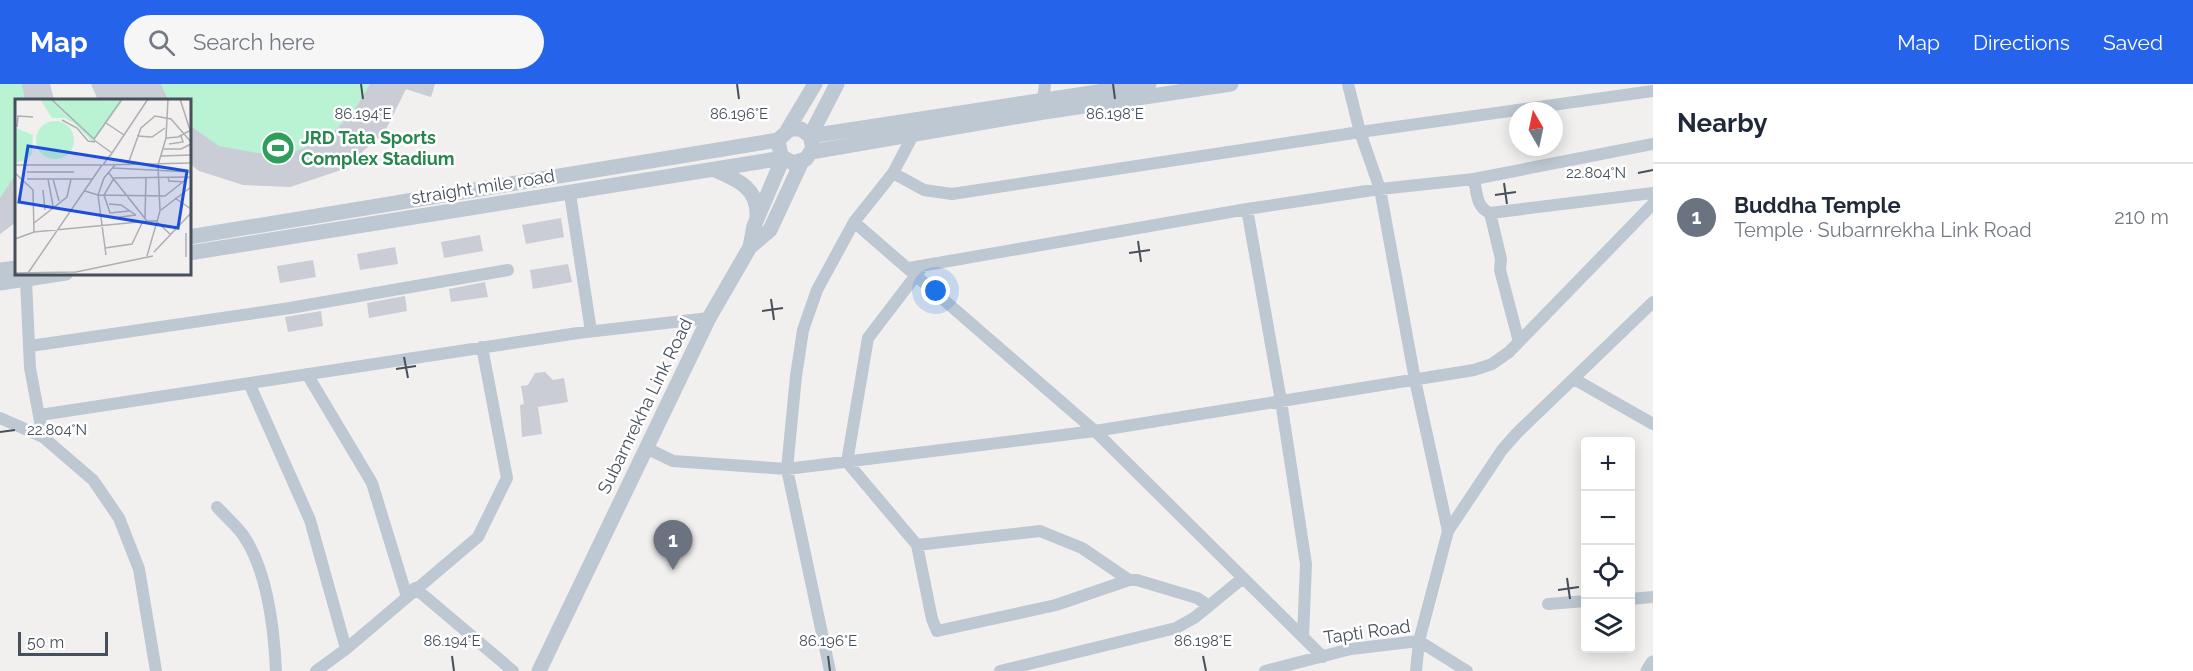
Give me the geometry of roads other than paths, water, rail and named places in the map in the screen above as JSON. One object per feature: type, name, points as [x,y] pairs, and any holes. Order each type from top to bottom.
[{"type":"street","points":[[783,158],[778,151],[783,135],[815,84]]},
{"type":"street","points":[[750,247],[770,230],[813,144],[810,136],[837,84]]},
{"type":"street","points":[[1042,102],[1046,84]]},
{"type":"street","name":"straight mile road","points":[[190,237],[783,135],[801,129],[810,136],[912,118],[1042,102],[1149,84]]},
{"type":"street","points":[[830,671],[787,469],[803,330],[817,290],[854,222],[892,173],[912,136],[1044,112],[1231,84]]},
{"type":"street","points":[[1348,84],[1360,132],[1380,189],[1415,380],[1448,531]]},
{"type":"street","points":[[892,173],[924,190],[951,194],[1360,132],[1653,91]]},
{"type":"street","name":"straight mile road","points":[[190,253],[570,194],[783,158],[793,163],[831,150],[912,136]]},
{"type":"street","points":[[1209,606],[1197,598],[1137,580],[1129,580],[1056,606],[937,631],[932,619],[917,545],[847,462],[868,338],[916,270],[1247,209],[1380,189],[1474,179],[1653,144]]},
{"type":"street","name":"Subarnrekha Link Road","points":[[539,671],[709,318],[750,247],[757,219],[783,158]]},
{"type":"street","points":[[713,170],[735,178],[747,187],[755,196],[757,219]]},
{"type":"street","points":[[1474,179],[1479,204],[1482,210],[1490,213],[1653,193]]},
{"type":"street","points":[[570,194],[591,331]]},
{"type":"street","points":[[646,448],[673,461],[787,469],[1095,431],[1474,370],[1492,364],[1519,342],[1653,204]]},
{"type":"street","points":[[1247,209],[1281,401],[1306,564],[1303,637]]},
{"type":"street","points":[[1490,213],[1502,259],[1500,270],[1519,342]]},
{"type":"street","points":[[854,222],[916,270],[1095,431],[1323,657]]},
{"type":"street","points":[[0,270],[15,273]]},
{"type":"street","points":[[30,346],[290,308],[508,270]]},
{"type":"street","points":[[0,283],[21,274],[30,346],[30,368],[43,436]]},
{"type":"street","points":[[1416,671],[1419,641],[1448,531],[1502,450],[1534,415],[1653,302]]},
{"type":"street","points":[[40,415],[591,331],[709,318]]},
{"type":"street","points":[[316,671],[346,650],[478,537],[507,478],[482,347]]},
{"type":"street","points":[[307,374],[372,483],[411,592],[513,671]]},
{"type":"street","points":[[1574,379],[1653,424]]},
{"type":"street","points":[[249,383],[310,520],[346,650]]},
{"type":"street","points":[[0,418],[43,436],[93,480],[119,518],[140,569],[156,671]]},
{"type":"street","points":[[217,507],[243,535],[266,592],[276,671]]},
{"type":"street","points":[[917,545],[1040,531],[1082,548],[1129,580]]},
{"type":"street","points":[[1000,671],[1176,628],[1209,606],[1244,578]]},
{"type":"street","points":[[1635,599],[1653,597]]},
{"type":"street","points":[[1548,604],[1581,601]]},
{"type":"street","name":"Tapti Road","points":[[1265,671],[1288,668],[1351,649],[1419,641],[1467,671]]},
{"type":"street","points":[[1648,671],[1653,663]]},
{"type":"place","name":"JRD Tata Sports Complex Stadium","points":[[278,148]]},
{"type":"place","name":"Buddha Temple","points":[[673,570]]}]
